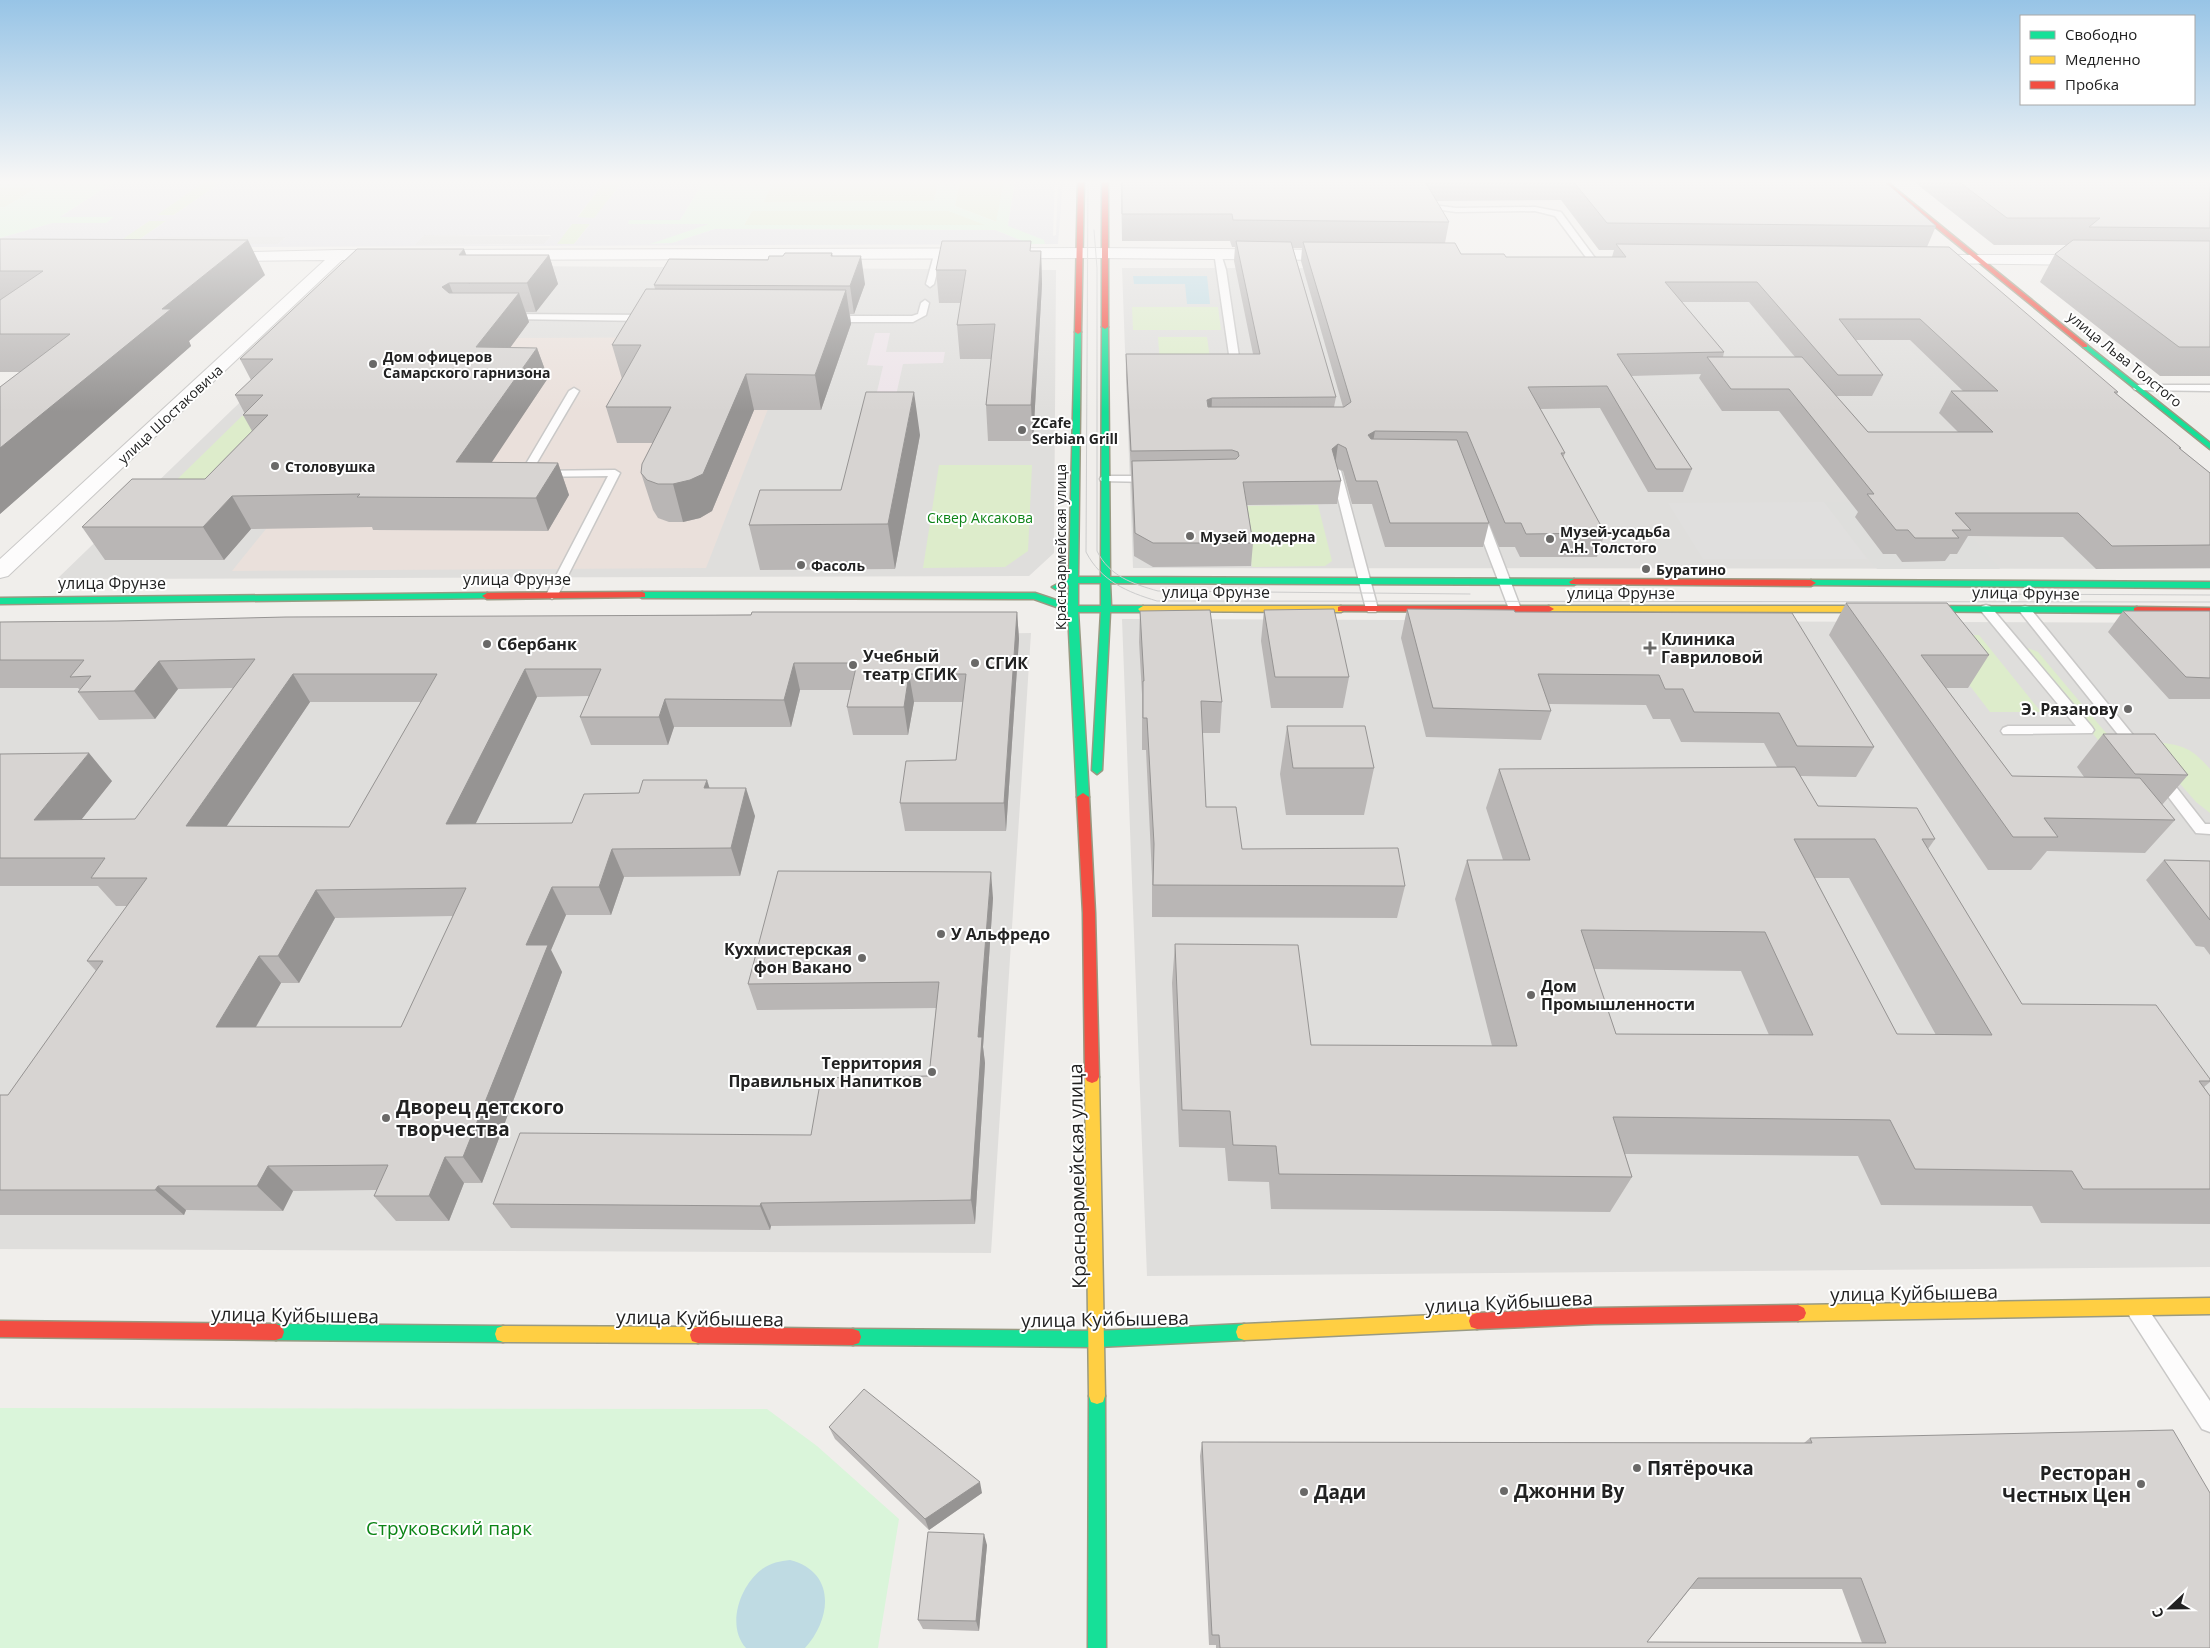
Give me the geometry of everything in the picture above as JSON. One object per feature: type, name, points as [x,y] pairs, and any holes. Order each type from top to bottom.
[{"type":"main road","name":"Красноармейская улица","points":[[1079,258],[1073,609],[1090,913],[1097,1339],[1096,1648]]},
{"type":"main road","points":[[1097,778],[1106,608],[1105,258]]},
{"type":"main road","name":"улица Льва Толстого","points":[[1974,258],[2210,447]]},
{"type":"main road","name":"улица Фрунзе","points":[[1035,596],[1074,580],[2210,586]]},
{"type":"main road","name":"улица Фрунзе","points":[[0,601],[552,595],[1035,596],[1073,609],[1986,609],[2210,611]]},
{"type":"main road","name":"Красноармейская улица","points":[[1090,913],[1095,807]]},
{"type":"main road","name":"улица Куйбышева","points":[[0,1329],[1097,1339],[1595,1316],[2210,1306]]},
{"type":"street","name":"улица Шостаковича","points":[[0,571],[335,258]]},
{"type":"street","points":[[1276,258],[1309,258]]},
{"type":"street","points":[[1571,258],[1596,258]]},
{"type":"street","points":[[1916,260],[2105,260]]},
{"type":"lane","points":[[930,284],[937,258]]},
{"type":"lane","points":[[1218,258],[1222,270],[1236,370],[1220,370]]},
{"type":"lane","points":[[824,319],[913,319],[922,315],[926,303]]},
{"type":"lane","points":[[499,317],[657,318]]},
{"type":"lane","points":[[2138,388],[2210,388]]},
{"type":"lane","points":[[552,595],[615,473],[525,474],[574,391]]},
{"type":"lane","points":[[1336,471],[1372,609]]},
{"type":"lane","points":[[1106,479],[1161,478]]},
{"type":"lane","points":[[1475,504],[1516,609]]},
{"type":"lane","points":[[1986,609],[2087,730],[2008,731]]},
{"type":"lane","points":[[2026,610],[2201,829],[2210,829]]},
{"type":"lane","points":[[2135,1307],[2210,1421]]},
{"type":"shaded area","points":[[382,265],[1056,270],[1054,553],[1029,576],[57,579]]},
{"type":"shaded area","points":[[1122,268],[1505,268],[1953,274],[2210,503],[2210,569],[1133,568]]},
{"type":"shaded area","points":[[875,333],[890,333],[886,352],[945,352],[943,363],[903,364],[893,409],[873,409],[883,366],[867,365]]},
{"type":"shaded area","points":[[796,337],[706,568],[232,571],[266,529],[251,529],[224,560],[105,560],[152,512],[485,338]]},
{"type":"shaded area","points":[[1824,502],[1939,502],[2000,569],[1877,569]]},
{"type":"shaded area","points":[[1824,502],[1867,559],[1703,559],[1668,503]]},
{"type":"shaded area","points":[[1122,619],[2210,623],[2210,1267],[1147,1276]]},
{"type":"shaded area","points":[[1031,633],[991,1253],[0,1249],[0,643]]},
{"type":"green space","points":[[1132,307],[1218,307],[1221,330],[1133,330]]},
{"type":"green space","points":[[1158,337],[1207,337],[1211,365],[1160,365]]},
{"type":"green space","points":[[242,416],[262,416],[278,448],[153,503]]},
{"type":"green space","name":"Сквер Аксакова","points":[[939,465],[1032,465],[1028,551],[1005,567],[923,568]]},
{"type":"green space","points":[[1318,505],[1332,561],[1325,566],[1252,567],[1242,506]]},
{"type":"green space","points":[[1931,635],[1979,635],[2041,712],[1990,712]]},
{"type":"green space","points":[[2028,648],[2038,652],[2122,752],[2108,752],[2024,651]]},
{"type":"green space","points":[[2164,743],[2185,748],[2200,758],[2210,769],[2210,813],[2196,802],[2154,754],[2154,746]]},
{"type":"green space","name":"Струковский парк","points":[[0,1408],[767,1409],[817,1446],[899,1519],[878,1648],[0,1648]]},
{"type":"water","points":[[1133,276],[1207,276],[1210,304],[1187,304],[1185,284],[1134,284]]},
{"type":"water","points":[[790,1560],[805,1566],[816,1575],[822,1585],[825,1597],[821,1623],[805,1648],[746,1648],[740,1639],[736,1618],[738,1607],[747,1586],[761,1570],[775,1563]]},
{"type":"building","points":[[0,258],[226,258],[162,309],[171,309],[0,448],[0,387],[70,334],[0,334],[0,300],[43,271],[0,271]]},
{"type":"building","points":[[348,258],[547,258],[527,283],[449,283],[442,287],[449,293],[519,293],[476,347],[537,348],[456,462],[558,463],[536,498],[357,497],[360,494],[232,496],[203,527],[82,527],[132,479],[205,479],[268,415],[243,415],[263,395],[235,395],[273,359],[240,359]]},
{"type":"building","points":[[769,258],[860,258],[850,286],[654,285],[669,259],[768,260]]},
{"type":"building","points":[[939,258],[1041,258],[1031,405],[986,405],[995,324],[957,325],[966,270],[936,270]]},
{"type":"building","points":[[1240,258],[1296,258],[1336,397],[1212,398],[1207,400],[1208,407],[1344,407],[1351,402],[1308,258],[1962,258],[2118,392],[2114,392],[2210,473],[2210,545],[2112,546],[2078,513],[1955,513],[1971,530],[1952,530],[1959,538],[1915,538],[1908,530],[1896,530],[1867,494],[1874,494],[1789,389],[1731,389],[1707,357],[1802,357],[1868,432],[1993,432],[1951,391],[1998,391],[1920,319],[1839,319],[1883,375],[1838,375],[1757,282],[1665,282],[1724,352],[1617,354],[1692,469],[1656,469],[1607,386],[1528,387],[1565,453],[1561,453],[1605,533],[1526,534],[1521,523],[1505,523],[1467,432],[1375,431],[1368,435],[1371,439],[1457,440],[1489,523],[1390,523],[1377,481],[1356,481],[1346,448],[1338,444],[1332,449],[1341,481],[1243,482],[1253,543],[1153,543],[1135,533],[1132,461],[1236,459],[1239,456],[1238,452],[1232,450],[1131,451],[1126,354],[1260,354]]},
{"type":"building","points":[[2060,258],[2210,258],[2210,347],[2179,347]]},
{"type":"building","points":[[646,289],[846,290],[815,375],[746,374],[703,474],[690,480],[673,484],[658,484],[647,480],[641,473],[642,464],[671,407],[606,407],[641,345],[612,345]]},
{"type":"building","points":[[866,392],[914,392],[888,524],[749,525],[760,490],[841,490]]},
{"type":"building","points":[[1846,603],[1947,603],[1989,655],[1921,655],[2012,776],[2140,778],[2175,820],[2044,818],[2058,837],[2013,837]]},
{"type":"building","points":[[1334,609],[1349,677],[1275,677],[1264,610]]},
{"type":"building","points":[[1407,609],[1514,610],[1515,612],[1792,613],[1874,747],[1797,746],[1779,713],[1694,712],[1683,689],[1665,689],[1659,675],[1538,674],[1551,711],[1433,708]]},
{"type":"building","points":[[1210,610],[1222,702],[1201,701],[1206,807],[1236,807],[1242,849],[1398,848],[1405,886],[1153,885],[1154,844],[1147,718],[1143,718],[1144,681],[1140,611]]},
{"type":"building","points":[[2123,611],[2210,611],[2210,678],[2186,677]]},
{"type":"building","points":[[752,612],[1017,612],[1004,803],[900,803],[906,761],[956,760],[966,674],[909,674],[904,707],[847,707],[857,663],[794,663],[784,700],[665,699],[659,717],[580,717],[601,669],[525,669],[446,824],[572,823],[584,794],[639,793],[643,780],[707,780],[704,788],[746,788],[731,848],[612,849],[599,887],[552,887],[526,945],[548,945],[463,1157],[445,1157],[429,1196],[374,1196],[388,1165],[268,1166],[257,1186],[158,1186],[155,1190],[0,1190],[0,1095],[8,1095],[103,961],[87,961],[147,878],[91,878],[105,858],[0,858],[0,754],[89,753],[34,820],[135,819],[255,659],[159,661],[134,691],[78,692],[91,676],[70,677],[84,660],[0,660],[0,622],[286,617],[751,615]],"holes":[[[293,674],[437,674],[349,827],[186,826]],[[466,888],[401,1027],[216,1027],[259,956],[278,956],[316,890]]]},
{"type":"building","points":[[1287,726],[1365,726],[1374,768],[1293,768]]},
{"type":"building","points":[[2103,734],[2155,734],[2188,775],[2135,774]]},
{"type":"building","points":[[1795,767],[1818,806],[1917,808],[1935,839],[1922,839],[2022,1004],[2156,1005],[2210,1079],[2210,1081],[2199,1081],[2210,1096],[2210,1189],[2083,1189],[2072,1171],[1915,1169],[1890,1120],[1613,1117],[1632,1177],[1279,1174],[1276,1146],[1233,1145],[1230,1111],[1182,1110],[1175,944],[1298,945],[1311,1045],[1517,1046],[1467,860],[1530,860],[1499,769]],"holes":[[[1794,839],[1875,839],[1992,1035],[1897,1034]],[[1581,930],[1765,932],[1813,1035],[1616,1034]]]},
{"type":"building","points":[[2164,860],[2210,861],[2210,920]]},
{"type":"building","points":[[778,871],[991,872],[978,1037],[982,1037],[971,1200],[761,1203],[760,1206],[493,1204],[520,1133],[811,1135],[821,1078],[929,1076],[939,982],[748,984]]},
{"type":"building","points":[[864,1389],[980,1482],[925,1519],[829,1427]]},
{"type":"building","points":[[2173,1430],[2210,1493],[2210,1648],[1220,1648],[1219,1635],[1212,1635],[1202,1442],[1812,1443],[1810,1438]],"holes":[[[1698,1578],[1861,1578],[1886,1643],[1647,1642]]]},
{"type":"building","points":[[928,1532],[984,1534],[976,1621],[918,1620]]},
{"type":"tram line","points":[[1088,258],[1086,552],[1099,571],[1107,578],[1135,594],[1157,601],[2210,602]]},
{"type":"tram line","points":[[1096,258],[1097,551],[1108,567],[1131,582],[1158,591],[1470,594]]},
{"type":"tram line","points":[[1985,594],[2210,595]]},
{"type":"traffic: fast","points":[[1097,770],[1106,608],[1105,327]]},
{"type":"traffic: fast","points":[[1078,332],[1073,609],[1083,797]]},
{"type":"traffic: fast","points":[[2085,346],[2210,447]]},
{"type":"traffic: fast","points":[[1057,587],[1073,580],[1574,582]]},
{"type":"traffic: fast","points":[[1811,583],[2210,585]]},
{"type":"traffic: fast","points":[[642,595],[1035,596],[1073,609],[1143,609]]},
{"type":"traffic: fast","points":[[0,601],[487,596]]},
{"type":"traffic: fast","points":[[1880,609],[2137,610]]},
{"type":"traffic: fast","points":[[276,1332],[503,1334]]},
{"type":"traffic: fast","points":[[853,1337],[1097,1339],[1244,1332]]},
{"type":"traffic: fast","points":[[1097,1396],[1097,1648]]},
{"type":"traffic: slow","points":[[1143,609],[1341,609]]},
{"type":"traffic: slow","points":[[1549,609],[1880,609]]},
{"type":"traffic: slow","points":[[1092,1077],[1097,1396]]},
{"type":"traffic: slow","points":[[1798,1313],[2210,1306]]},
{"type":"traffic: slow","points":[[1244,1332],[1477,1321]]},
{"type":"traffic: slow","points":[[503,1334],[698,1335]]},
{"type":"traffic: jam","points":[[1078,332],[1079,258]]},
{"type":"traffic: jam","points":[[1105,258],[1105,327]]},
{"type":"traffic: jam","points":[[1977,258],[2085,346]]},
{"type":"traffic: jam","points":[[1574,582],[1811,583]]},
{"type":"traffic: jam","points":[[487,596],[642,595]]},
{"type":"traffic: jam","points":[[1341,609],[1549,609]]},
{"type":"traffic: jam","points":[[2137,610],[2210,611]]},
{"type":"traffic: jam","points":[[1083,797],[1089,913],[1092,1077]]},
{"type":"traffic: jam","points":[[1477,1321],[1595,1316],[1798,1313]]},
{"type":"traffic: jam","points":[[0,1329],[276,1332]]},
{"type":"traffic: jam","points":[[698,1335],[853,1337]]},
{"type":"place","name":"Дом офицеров Самарского гарнизона","points":[[373,364]]},
{"type":"place","name":"ZCafe Serbian Grill","points":[[1022,430]]},
{"type":"place","name":"Столовушка","points":[[275,466]]},
{"type":"place","name":"Музей модерна","points":[[1190,536]]},
{"type":"place","name":"Музей-усадьба А.Н. Толстого","points":[[1550,539]]},
{"type":"place","name":"Фасоль","points":[[801,565]]},
{"type":"place","name":"Буратино","points":[[1646,569]]},
{"type":"place","name":"Сбербанк","points":[[487,644]]},
{"type":"place","name":"Клиника Гавриловой","points":[[1650,648]]},
{"type":"place","name":"СГИК","points":[[975,663]]},
{"type":"place","name":"Учебный театр СГИК","points":[[853,665]]},
{"type":"place","name":"Э. Рязанову","points":[[2128,709]]},
{"type":"place","name":"У Альфредо","points":[[941,934]]},
{"type":"place","name":"Кухмистерская фон Вакано","points":[[862,958]]},
{"type":"place","name":"Дом Промышленности","points":[[1531,995]]},
{"type":"place","name":"Территория Правильных Напитков","points":[[932,1072]]},
{"type":"place","name":"Дворец детского творчества","points":[[386,1118]]},
{"type":"place","name":"Пятёрочка","points":[[1637,1468]]},
{"type":"place","name":"Ресторан Честных Цен","points":[[2141,1484]]},
{"type":"place","name":"Джонни Ву","points":[[1504,1491]]},
{"type":"place","name":"Дади","points":[[1304,1492]]}]
